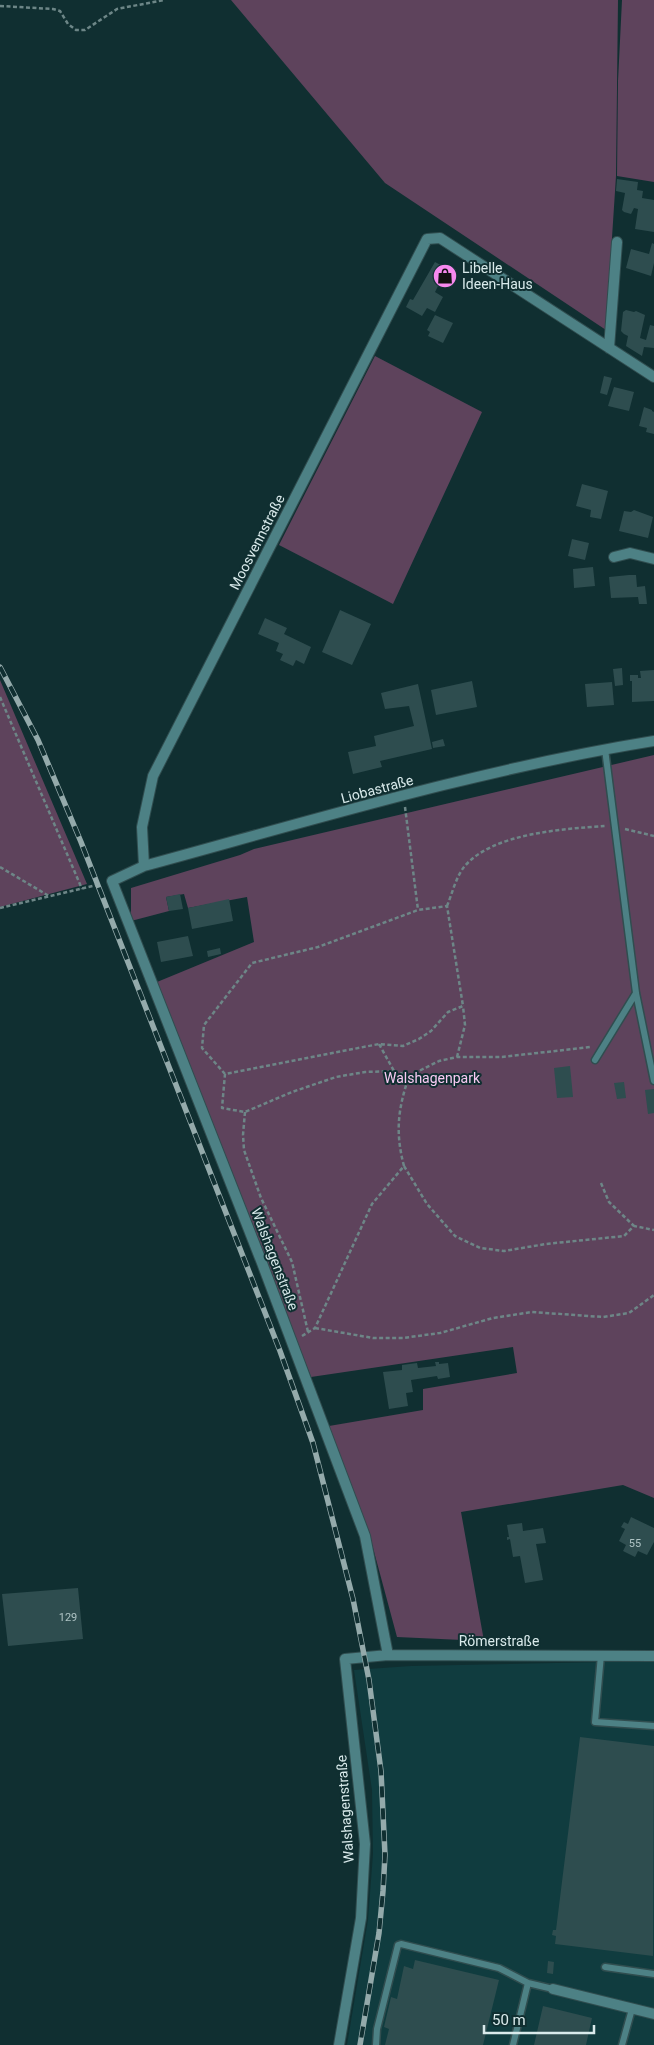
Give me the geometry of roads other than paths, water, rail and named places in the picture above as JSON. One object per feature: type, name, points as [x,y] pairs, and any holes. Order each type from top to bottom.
[{"type":"street","name":"Moosvennstraße","points":[[144,866],[142,827],[153,776],[427,239],[440,238],[610,348]]},
{"type":"street","points":[[618,242],[610,348],[654,377]]},
{"type":"street","points":[[614,557],[630,553],[654,559]]},
{"type":"street","name":"Liobastraße","points":[[112,881],[144,866],[403,796],[605,749],[654,740]]},
{"type":"street","name":"Walshagenstraße","points":[[112,881],[262,1263],[365,1536],[388,1655]]},
{"type":"street","name":"Römerstraße","points":[[345,1659],[388,1655],[654,1656]]},
{"type":"street","name":"Walshagenstraße","points":[[339,2045],[361,1918],[365,1844],[345,1659]]},
{"type":"street","points":[[553,1989],[654,2014]]},
{"type":"lane","points":[[605,749],[636,993],[654,1080]]},
{"type":"lane","points":[[595,1060],[636,993]]},
{"type":"lane","points":[[601,1655],[594,1722],[654,1726]]},
{"type":"lane","points":[[376,2045],[377,2029],[398,1945],[402,1944],[498,1968],[528,1982],[553,1989]]},
{"type":"lane","points":[[605,1967],[654,1974]]},
{"type":"lane","points":[[513,2045],[528,1982]]},
{"type":"lane","points":[[622,2045],[632,2009]]},
{"type":"railway","points":[[0,667],[38,740],[81,842],[280,1351],[313,1443],[353,1599],[369,1680],[381,1771],[385,1855],[383,1891],[379,1933],[360,2045]]},
{"type":"place","name":"Libelle Ideen-Haus","points":[[445,276]]},
{"type":"park label","name":"Walshagenpark","points":[[432,1078]]}]
